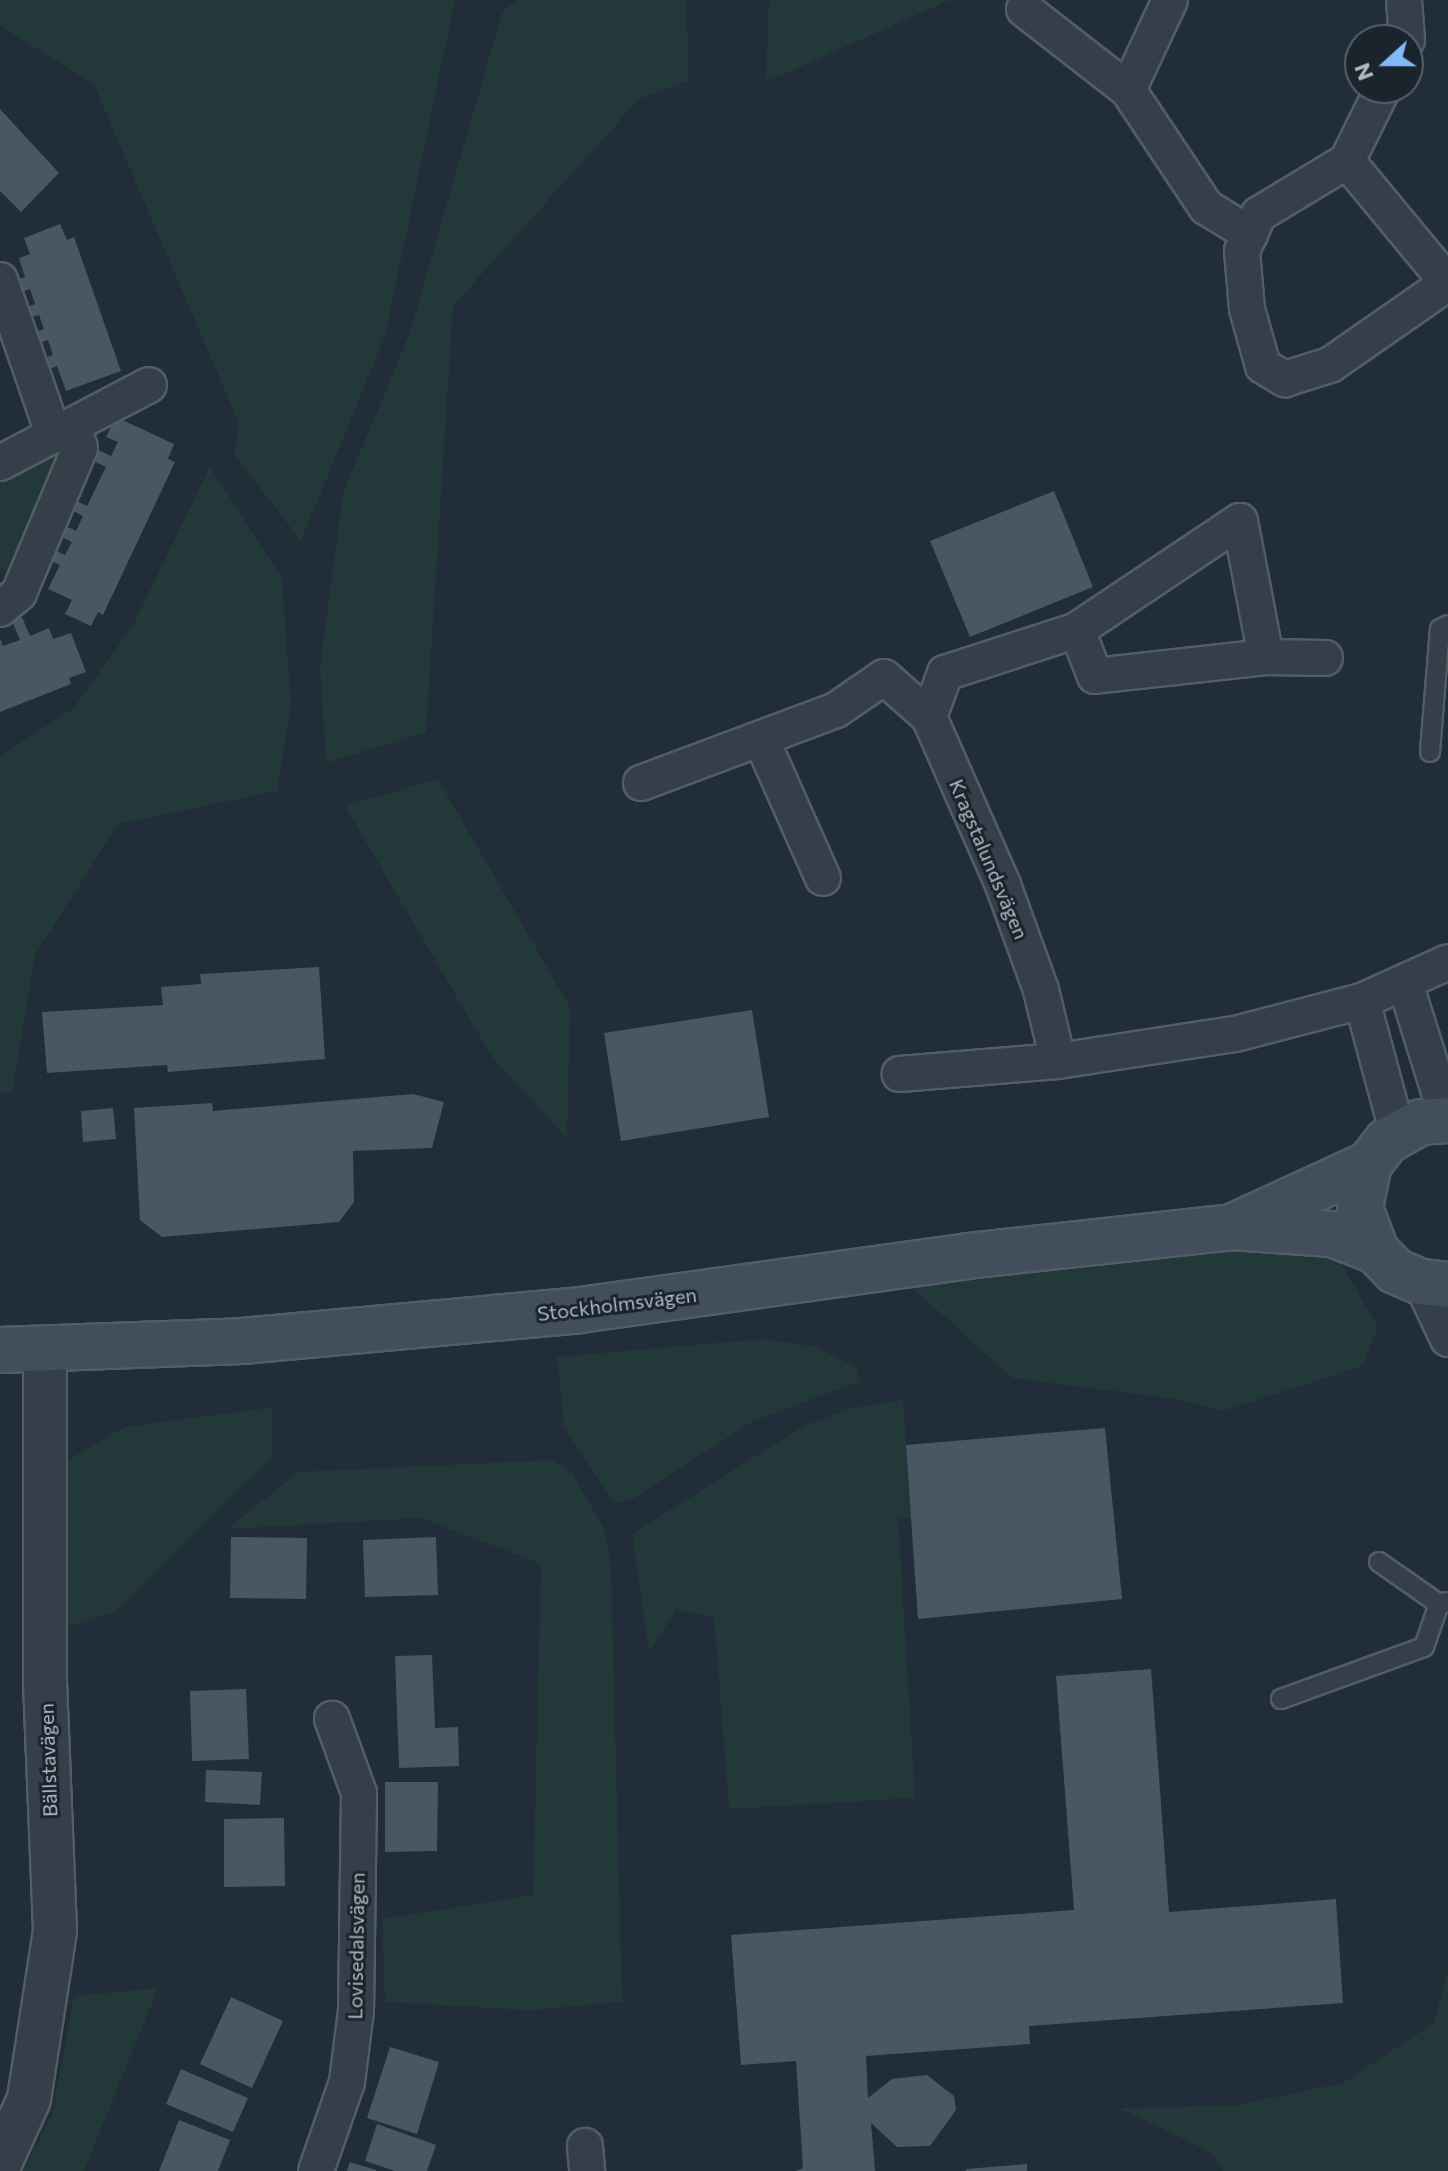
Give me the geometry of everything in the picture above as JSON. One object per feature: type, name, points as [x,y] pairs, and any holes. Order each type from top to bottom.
[{"type":"main road","name":"Stockholmsvägen","points":[[1232,1227],[1384,1149],[1421,1122],[1448,1120]]},
{"type":"main road","points":[[1384,1149],[1360,1208],[1376,1251],[1395,1271],[1435,1284]]},
{"type":"main road","name":"Stockholmsvägen","points":[[0,1350],[242,1341],[580,1310],[967,1256],[1232,1227],[1332,1234],[1376,1251]]},
{"type":"street","points":[[1128,90],[1170,0]]},
{"type":"street","points":[[1404,0],[1406,24]]},
{"type":"street","points":[[1024,9],[1128,90],[1206,207],[1250,234]]},
{"type":"street","points":[[1347,161],[1448,283],[1330,365],[1285,379],[1263,366],[1247,309],[1242,251],[1259,214],[1347,161],[1375,104]]},
{"type":"street","points":[[0,280],[64,432],[80,448],[19,593],[0,609]]},
{"type":"street","points":[[0,463],[149,385]]},
{"type":"street","points":[[929,717],[945,673],[1077,630],[1240,521],[1266,657]]},
{"type":"street","points":[[1077,630],[1095,676],[1266,657],[1325,658]]},
{"type":"street","name":"Kragstalundsvägen","points":[[761,739],[836,710],[884,677],[929,717],[1003,885],[1041,990],[1058,1061]]},
{"type":"street","points":[[641,783],[761,739],[823,878]]},
{"type":"street","points":[[900,1074],[1058,1061],[1235,1034],[1362,1001],[1448,962]]},
{"type":"street","points":[[1405,983],[1448,1120]]},
{"type":"street","points":[[1362,1001],[1384,1149]]},
{"type":"street","points":[[1435,1284],[1448,1339]]},
{"type":"street","name":"Bällstavägen","points":[[0,2163],[29,2099],[55,1931],[45,1680],[45,1349]]},
{"type":"street","name":"Lovisedalsvägen","points":[[316,2171],[347,2082],[356,2011],[359,1793],[332,1719]]},
{"type":"lane","points":[[1430,752],[1440,629],[1448,625]]},
{"type":"lane","points":[[1281,1699],[1424,1647],[1444,1603],[1379,1562]]},
{"type":"green space","points":[[0,0],[455,0],[385,336],[301,541],[234,454],[239,424],[94,84],[0,26]]},
{"type":"green space","points":[[516,0],[687,0],[688,81],[639,99],[453,306],[426,732],[326,763],[320,667],[343,493],[409,335],[502,13]]},
{"type":"green space","points":[[769,0],[950,0],[766,82]]},
{"type":"green space","points":[[53,451],[59,459],[16,576],[0,568],[0,469]]},
{"type":"green space","points":[[210,467],[282,578],[291,705],[277,791],[118,824],[35,955],[13,1090],[0,1094],[0,756],[74,708],[133,625]]},
{"type":"green space","points":[[438,779],[570,1007],[567,1138],[492,1057],[345,806]]},
{"type":"green space","points":[[1300,1238],[1330,1244],[1378,1327],[1362,1366],[1223,1411],[1176,1399],[1012,1378],[913,1288]]},
{"type":"green space","points":[[763,1339],[813,1346],[855,1366],[860,1381],[753,1421],[634,1498],[614,1503],[564,1427],[557,1357]]},
{"type":"green space","points":[[903,1400],[911,1518],[898,1517],[915,1798],[729,1809],[714,1617],[676,1610],[649,1652],[632,1534],[804,1426],[848,1409]]},
{"type":"green space","points":[[272,1407],[272,1457],[114,1613],[67,1626],[68,1460],[125,1427]]},
{"type":"green space","points":[[551,1460],[571,1471],[604,1529],[611,1567],[622,2002],[530,2010],[385,2002],[382,1919],[533,1895],[541,1564],[421,1518],[227,1529],[298,1472]]},
{"type":"green space","points":[[1448,1969],[1448,2171],[1223,2171],[1212,2153],[1120,2108],[1232,2106],[1343,2083],[1434,2023]]},
{"type":"green space","points":[[158,1988],[84,2171],[23,2171],[52,2116],[74,1996]]},
{"type":"building","points":[[0,109],[59,173],[21,212],[0,191]]},
{"type":"building","points":[[60,224],[67,240],[74,237],[121,371],[66,391],[57,366],[38,373],[34,362],[53,355],[48,340],[29,347],[25,336],[44,329],[39,315],[20,321],[16,311],[35,304],[30,289],[11,296],[6,284],[25,277],[19,258],[30,254],[24,238]]},
{"type":"building","points":[[116,417],[174,444],[168,459],[175,462],[103,615],[98,612],[91,626],[65,614],[72,600],[48,589],[60,565],[43,557],[48,547],[65,555],[72,542],[55,534],[60,523],[76,531],[83,516],[67,508],[71,498],[87,506],[106,467],[89,459],[94,448],[111,456],[118,442],[106,437]]},
{"type":"building","points":[[1054,491],[1093,587],[970,637],[930,541]]},
{"type":"building","points":[[22,617],[30,636],[49,628],[53,639],[71,633],[86,672],[69,678],[71,684],[0,712],[0,638],[3,646],[20,640],[12,621]]},
{"type":"building","points":[[319,967],[325,1059],[168,1072],[167,1065],[47,1073],[42,1012],[163,1005],[161,987],[201,984],[200,974]]},
{"type":"building","points":[[752,1010],[769,1117],[621,1141],[604,1033]]},
{"type":"building","points":[[413,1094],[444,1102],[432,1148],[353,1151],[354,1202],[339,1222],[162,1237],[140,1220],[134,1108],[212,1103],[213,1111]]},
{"type":"building","points":[[113,1108],[116,1139],[83,1142],[81,1111]]},
{"type":"building","points":[[1105,1428],[1122,1599],[918,1619],[906,1445]]},
{"type":"building","points":[[231,1537],[307,1538],[306,1599],[230,1598]]},
{"type":"building","points":[[436,1537],[438,1595],[365,1597],[363,1540]]},
{"type":"building","points":[[432,1655],[435,1728],[458,1727],[459,1766],[399,1768],[395,1656]]},
{"type":"building","points":[[1151,1669],[1169,1912],[1336,1899],[1343,2003],[1029,2026],[1030,2044],[866,2056],[868,2098],[892,2079],[927,2075],[954,2096],[956,2110],[930,2146],[897,2147],[871,2123],[875,2171],[796,2171],[803,2168],[796,2061],[741,2065],[731,1935],[1074,1910],[1056,1676]]},
{"type":"building","points":[[246,1689],[249,1759],[192,1761],[190,1691]]},
{"type":"building","points":[[206,1770],[262,1772],[260,1805],[205,1802]]},
{"type":"building","points":[[385,1782],[438,1782],[437,1851],[385,1852]]},
{"type":"building","points":[[284,1818],[285,1886],[224,1887],[224,1819]]},
{"type":"building","points":[[231,1997],[283,2021],[252,2088],[200,2064]]},
{"type":"building","points":[[390,2047],[439,2062],[417,2134],[367,2118]]},
{"type":"building","points":[[181,2069],[248,2098],[233,2132],[166,2104]]},
{"type":"building","points":[[179,2120],[230,2140],[218,2171],[159,2171]]},
{"type":"building","points":[[377,2124],[436,2145],[427,2171],[395,2171],[365,2161]]},
{"type":"building","points":[[350,2162],[376,2170],[376,2171],[347,2171]]},
{"type":"building","points":[[1027,2164],[1027,2171],[966,2171],[966,2169]]}]
